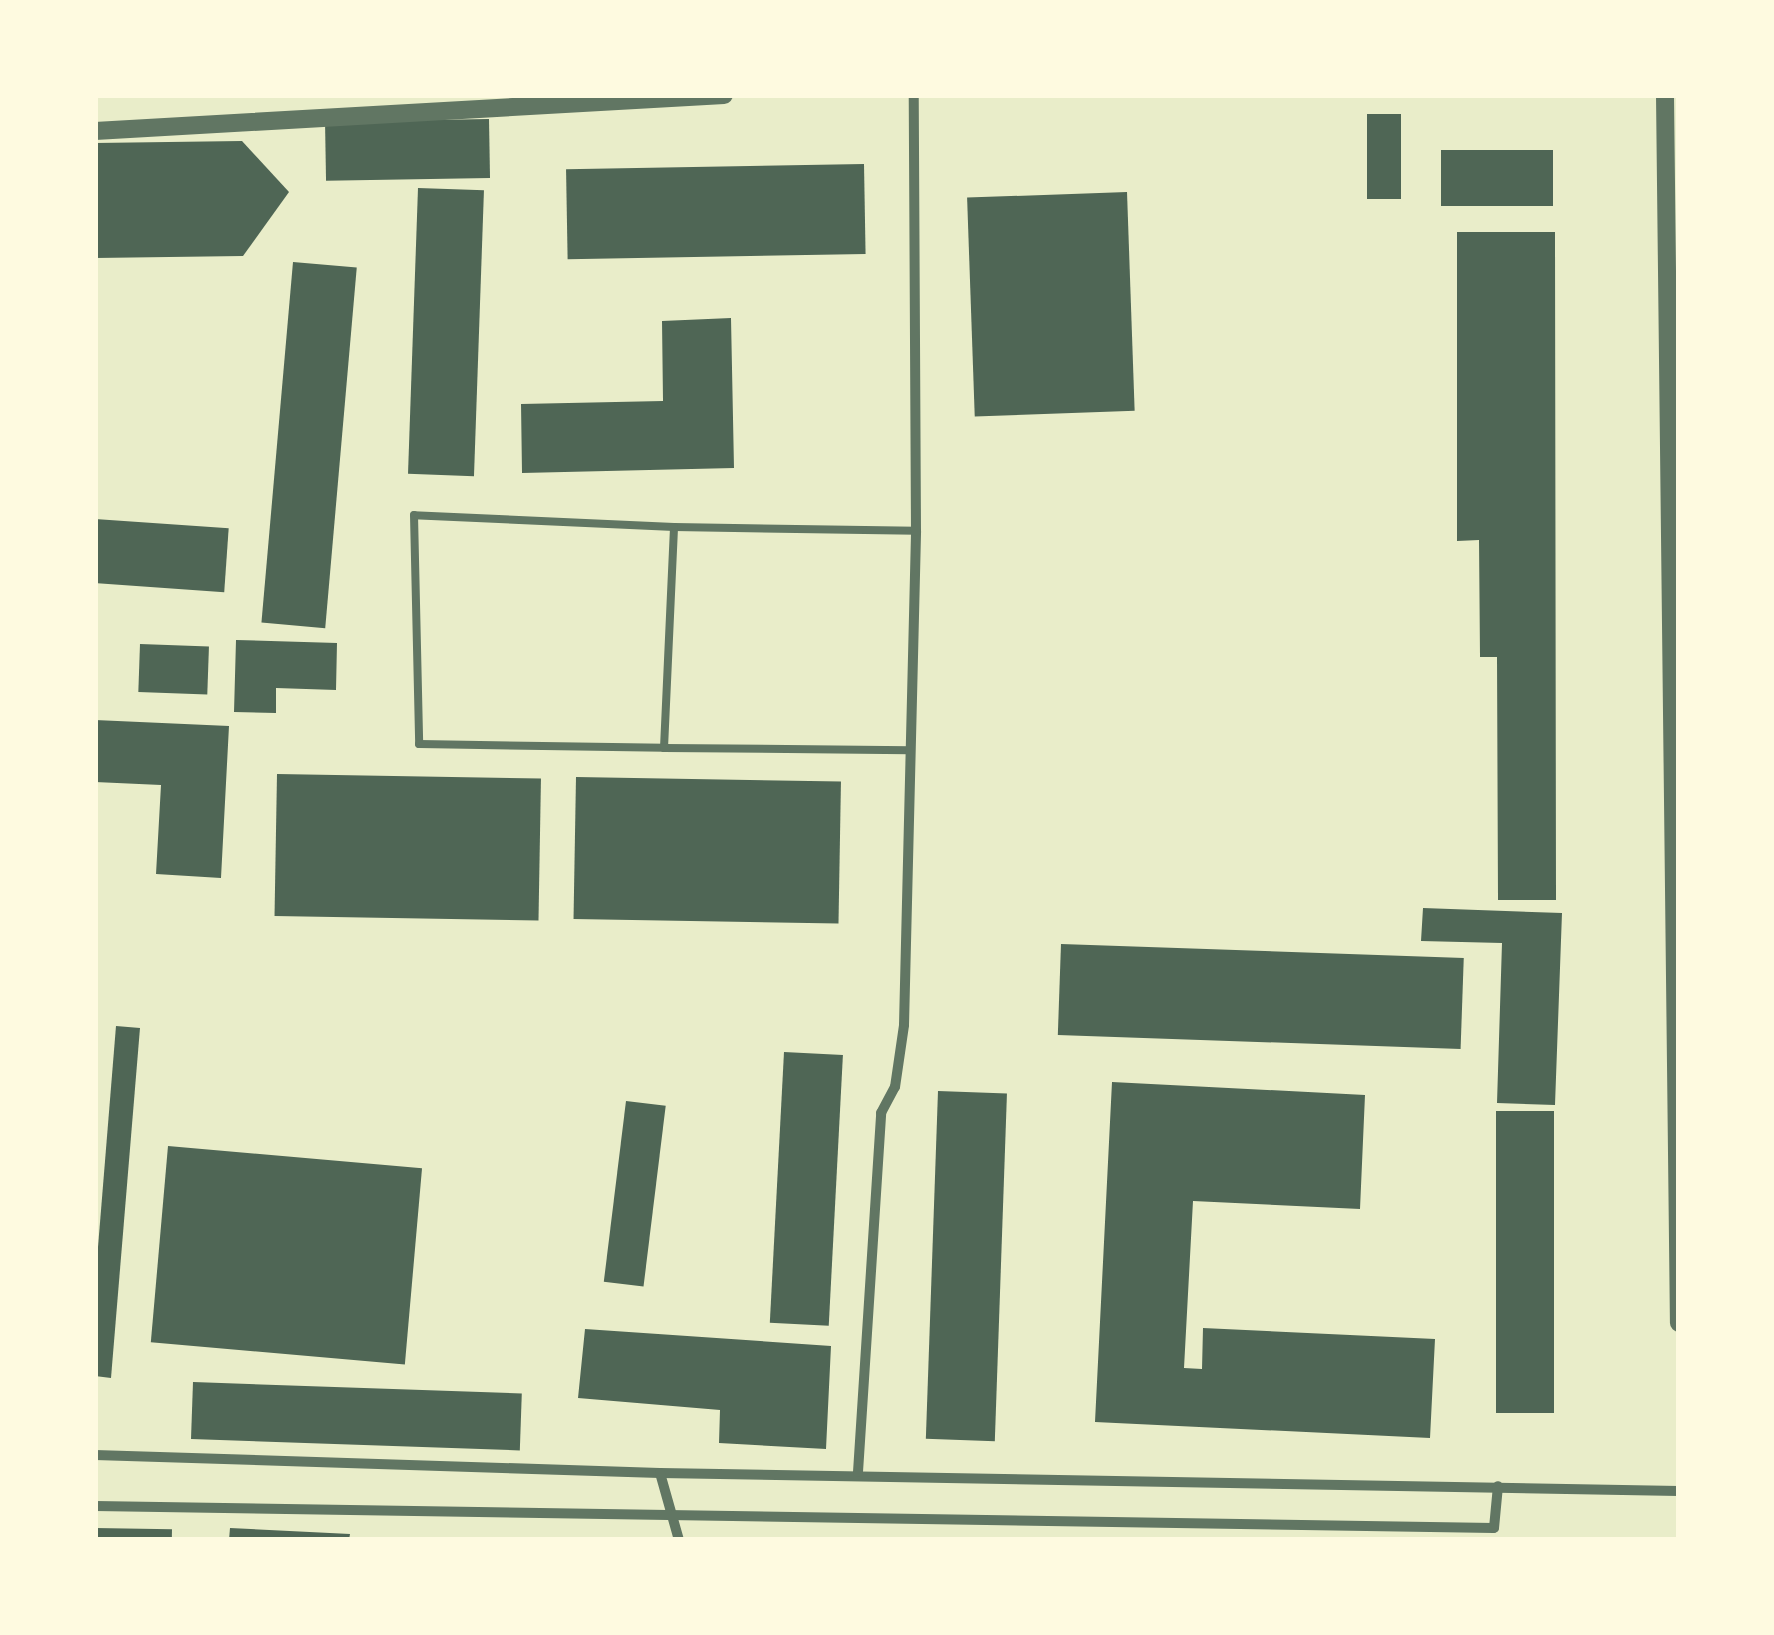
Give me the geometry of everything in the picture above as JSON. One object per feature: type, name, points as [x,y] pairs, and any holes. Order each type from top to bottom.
[{"type":"street","points":[[95,131],[724,95]]},
{"type":"street","points":[[858,1472],[881,1113],[895,1088],[904,1025],[916,530],[914,95]]},
{"type":"street","points":[[1665,95],[1674,530],[1679,1323]]},
{"type":"street","points":[[95,1455],[660,1473],[858,1472],[1679,1491]]},
{"type":"street","points":[[660,1473],[678,1540]]},
{"type":"street","points":[[95,1506],[1494,1528],[1498,1486]]},
{"type":"lane","points":[[910,750],[419,744],[414,514],[674,527],[916,530]]},
{"type":"lane","points":[[664,748],[674,527]]},
{"type":"building","points":[[1367,114],[1401,114],[1401,199],[1367,199]]},
{"type":"building","points":[[489,119],[490,178],[326,181],[325,122]]},
{"type":"building","points":[[242,141],[289,192],[243,256],[95,258],[95,143]]},
{"type":"building","points":[[1441,150],[1553,150],[1553,206],[1441,206]]},
{"type":"building","points":[[864,164],[866,254],[568,259],[566,169]]},
{"type":"building","points":[[418,188],[484,190],[474,476],[408,474]]},
{"type":"building","points":[[1127,192],[1135,411],[975,416],[967,198]]},
{"type":"building","points":[[1457,232],[1555,232],[1556,900],[1498,900],[1497,657],[1480,657],[1479,540],[1457,541]]},
{"type":"building","points":[[293,262],[357,268],[325,628],[261,623]]},
{"type":"building","points":[[731,318],[734,468],[522,473],[521,404],[663,401],[662,321]]},
{"type":"building","points":[[95,519],[229,528],[224,592],[95,583]]},
{"type":"building","points":[[236,640],[337,643],[336,690],[276,688],[276,713],[234,712]]},
{"type":"building","points":[[140,644],[209,646],[207,694],[138,692]]},
{"type":"building","points":[[95,720],[229,726],[221,878],[156,874],[161,785],[95,782]]},
{"type":"building","points":[[277,774],[541,779],[538,921],[275,916]]},
{"type":"building","points":[[576,777],[841,782],[838,924],[574,919]]},
{"type":"building","points":[[1423,908],[1562,913],[1555,1105],[1497,1103],[1502,943],[1421,941]]},
{"type":"building","points":[[1061,944],[1464,958],[1461,1049],[1058,1035]]},
{"type":"building","points":[[116,1026],[140,1028],[111,1378],[95,1376],[95,1284]]},
{"type":"building","points":[[784,1052],[843,1055],[829,1326],[770,1323]]},
{"type":"building","points":[[1112,1082],[1365,1095],[1360,1209],[1193,1201],[1184,1368],[1202,1369],[1203,1328],[1435,1339],[1430,1438],[1095,1422]]},
{"type":"building","points":[[938,1091],[1007,1093],[995,1441],[926,1439]]},
{"type":"building","points":[[626,1101],[666,1106],[644,1287],[604,1282]]},
{"type":"building","points":[[1496,1111],[1554,1111],[1554,1413],[1496,1413]]},
{"type":"building","points":[[168,1146],[422,1168],[405,1364],[151,1342]]},
{"type":"building","points":[[585,1329],[831,1346],[826,1449],[719,1443],[720,1410],[578,1398]]},
{"type":"building","points":[[193,1382],[522,1393],[520,1450],[191,1439]]},
{"type":"building","points":[[95,1528],[172,1529],[172,1540],[95,1540]]},
{"type":"building","points":[[230,1528],[350,1534],[349,1540],[229,1540]]}]
